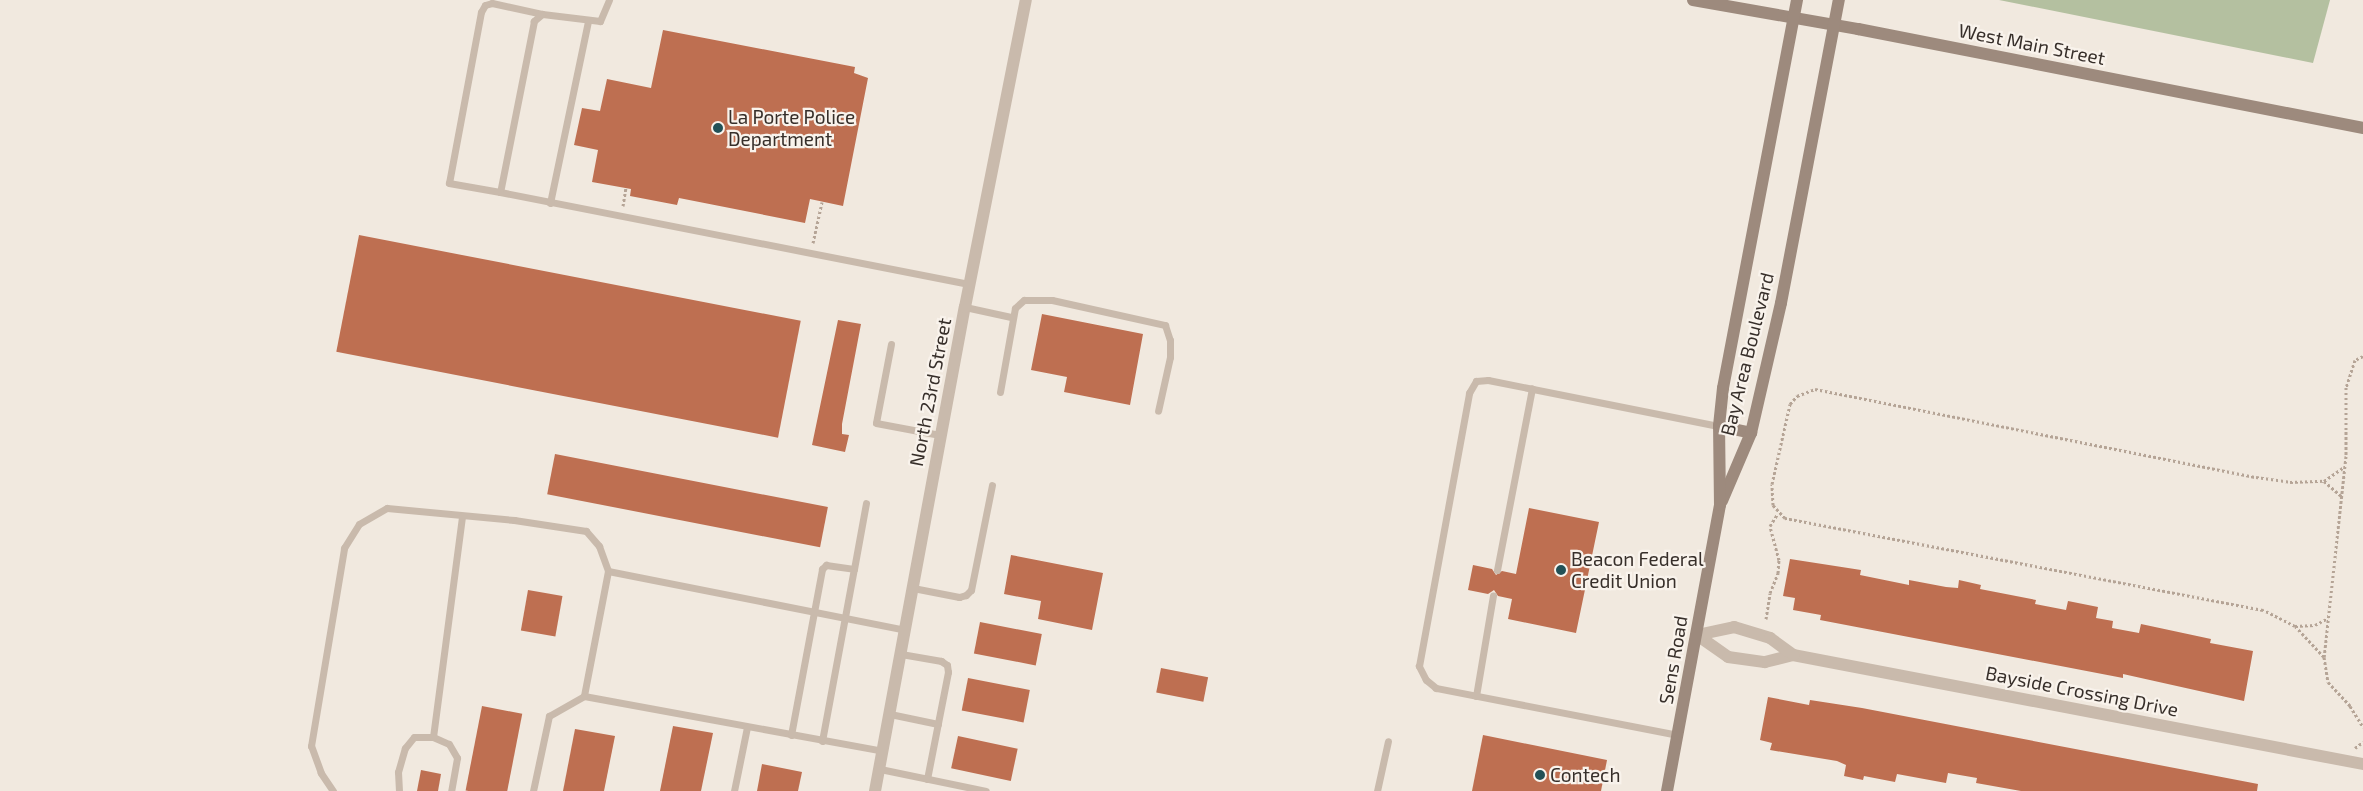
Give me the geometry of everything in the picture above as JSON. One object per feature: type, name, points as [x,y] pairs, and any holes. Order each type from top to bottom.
[{"type":"main road","name":"West Main Street","points":[[1693,0],[1834,25],[2363,128]]},
{"type":"main road","name":"Bay Area Boulevard","points":[[1720,505],[1719,426],[1797,0]]},
{"type":"main road","name":"Bay Area Boulevard","points":[[1720,505],[1751,433],[1781,303],[1839,0]]},
{"type":"main road","points":[[1719,426],[1751,433]]},
{"type":"main road","name":"Sens Road","points":[[1667,791],[1720,505]]},
{"type":"street","name":"North 23rd Street","points":[[875,791],[940,435],[1026,0]]},
{"type":"street","name":"Bayside Crossing Drive","points":[[1696,635],[1734,627],[1770,638],[1793,656]]},
{"type":"street","name":"Bayside Crossing Drive","points":[[1696,635],[1728,657],[1765,662],[1793,656],[2363,764]]},
{"type":"lane","points":[[609,0],[600,21],[542,14],[492,3],[485,5],[481,12],[449,183],[970,284]]},
{"type":"lane","points":[[500,192],[534,21],[542,14]]},
{"type":"lane","points":[[550,203],[588,21]]},
{"type":"lane","points":[[1000,392],[1011,318],[1019,303],[1033,298],[1052,300],[1164,325],[1170,340],[1170,357],[1158,410]]},
{"type":"lane","points":[[965,307],[1011,318]]},
{"type":"lane","points":[[891,344],[876,423],[940,435]]},
{"type":"lane","points":[[1678,735],[1436,688],[1426,680],[1419,666],[1471,388],[1476,381],[1488,380],[1532,388],[1719,426]]},
{"type":"lane","points":[[1497,570],[1532,388]]},
{"type":"lane","points":[[912,588],[959,597],[966,596],[971,590],[992,485]]},
{"type":"lane","points":[[822,741],[866,503]]},
{"type":"lane","points":[[333,791],[321,774],[311,746],[344,548],[359,524],[387,508],[586,531],[599,546],[608,571],[584,696]]},
{"type":"lane","points":[[433,737],[462,516]]},
{"type":"lane","points":[[791,736],[822,569],[826,565],[854,569]]},
{"type":"lane","points":[[608,571],[905,630]]},
{"type":"lane","points":[[1476,696],[1493,595]]},
{"type":"lane","points":[[901,654],[947,665],[948,672],[928,779]]},
{"type":"lane","points":[[533,791],[550,716],[584,696],[791,736],[883,751]]},
{"type":"lane","points":[[890,714],[938,724]]},
{"type":"lane","points":[[734,791],[747,727]]},
{"type":"lane","points":[[399,791],[398,772],[405,748],[414,737],[433,737],[449,744],[457,758],[451,791]]},
{"type":"lane","points":[[1378,791],[1388,741]]},
{"type":"lane","points":[[880,769],[986,791]]},
{"type":"path","points":[[811,254],[822,202]]},
{"type":"path","points":[[2363,356],[2355,360],[2346,387],[2344,467],[2324,657],[2324,672],[2328,682],[2350,706],[2363,727]]},
{"type":"path","points":[[2324,657],[2295,626],[2263,610],[1785,518],[1778,513],[1771,495],[1772,484],[1790,404],[1797,396],[1815,390],[2256,477],[2290,482],[2324,481],[2344,467]]},
{"type":"path","points":[[2324,481],[2341,496]]},
{"type":"path","points":[[1766,619],[1770,593],[1778,573],[1779,560],[1770,526],[1778,513]]},
{"type":"path","points":[[2295,626],[2315,625],[2329,618]]},
{"type":"path","points":[[2354,748],[2363,742]]},
{"type":"green space","points":[[1999,0],[2330,0],[2313,63]]},
{"type":"building","name":"La Porte Police Department","points":[[663,30],[855,67],[854,73],[868,78],[843,206],[810,199],[805,223],[679,198],[677,205],[630,196],[631,189],[592,182],[598,150],[574,145],[582,108],[600,111],[607,79],[651,88]]},
{"type":"building","points":[[359,235],[801,321],[778,438],[336,352]]},
{"type":"building","points":[[1042,314],[1143,334],[1130,405],[1064,392],[1067,377],[1031,370]]},
{"type":"building","points":[[838,320],[861,324],[842,424],[842,434],[849,435],[845,452],[812,445]]},
{"type":"building","points":[[555,454],[828,507],[820,547],[547,494]]},
{"type":"building","points":[[1529,508],[1599,522],[1576,633],[1508,619],[1512,599],[1498,596],[1494,590],[1488,594],[1468,590],[1473,565],[1492,569],[1496,575],[1502,571],[1516,574]]},
{"type":"building","points":[[1011,555],[1103,573],[1092,630],[1038,619],[1041,601],[1004,594]]},
{"type":"building","points":[[1790,559],[1861,570],[1860,575],[1909,585],[1909,580],[1958,588],[1959,580],[1981,585],[1980,589],[2036,600],[2035,604],[2066,610],[2068,601],[2098,607],[2096,618],[2113,621],[2112,628],[2139,633],[2141,624],[2211,639],[2210,643],[2253,651],[2244,701],[2123,674],[2123,678],[1820,620],[1821,615],[1793,610],[1795,598],[1783,596]]},
{"type":"building","points":[[528,590],[562,596],[555,636],[521,630]]},
{"type":"building","points":[[980,622],[1042,634],[1036,665],[974,653]]},
{"type":"building","points":[[1161,668],[1208,677],[1203,702],[1156,693]]},
{"type":"building","points":[[968,678],[1030,690],[1024,722],[962,710]]},
{"type":"building","points":[[1768,697],[1809,705],[1810,700],[1862,708],[2258,784],[2257,791],[2021,791],[1976,783],[1977,778],[1948,773],[1946,783],[1897,774],[1895,782],[1864,776],[1863,780],[1844,776],[1846,765],[1837,761],[1770,750],[1772,743],[1760,740]]},
{"type":"building","points":[[482,706],[522,714],[507,791],[466,790]]},
{"type":"building","points":[[673,726],[713,733],[701,791],[660,791]]},
{"type":"building","points":[[575,729],[615,736],[604,791],[563,791]]},
{"type":"building","name":"Contech","points":[[1483,735],[1607,760],[1601,791],[1472,791]]},
{"type":"building","points":[[958,736],[1018,749],[1011,781],[951,768]]},
{"type":"building","points":[[762,764],[802,772],[798,791],[757,791]]},
{"type":"building","points":[[421,770],[441,774],[438,791],[417,791]]},
{"type":"place","name":"La Porte Police Department","points":[[718,128]]},
{"type":"place","name":"Beacon Federal Credit Union","points":[[1561,570]]},
{"type":"place","name":"Contech","points":[[1540,775]]}]
